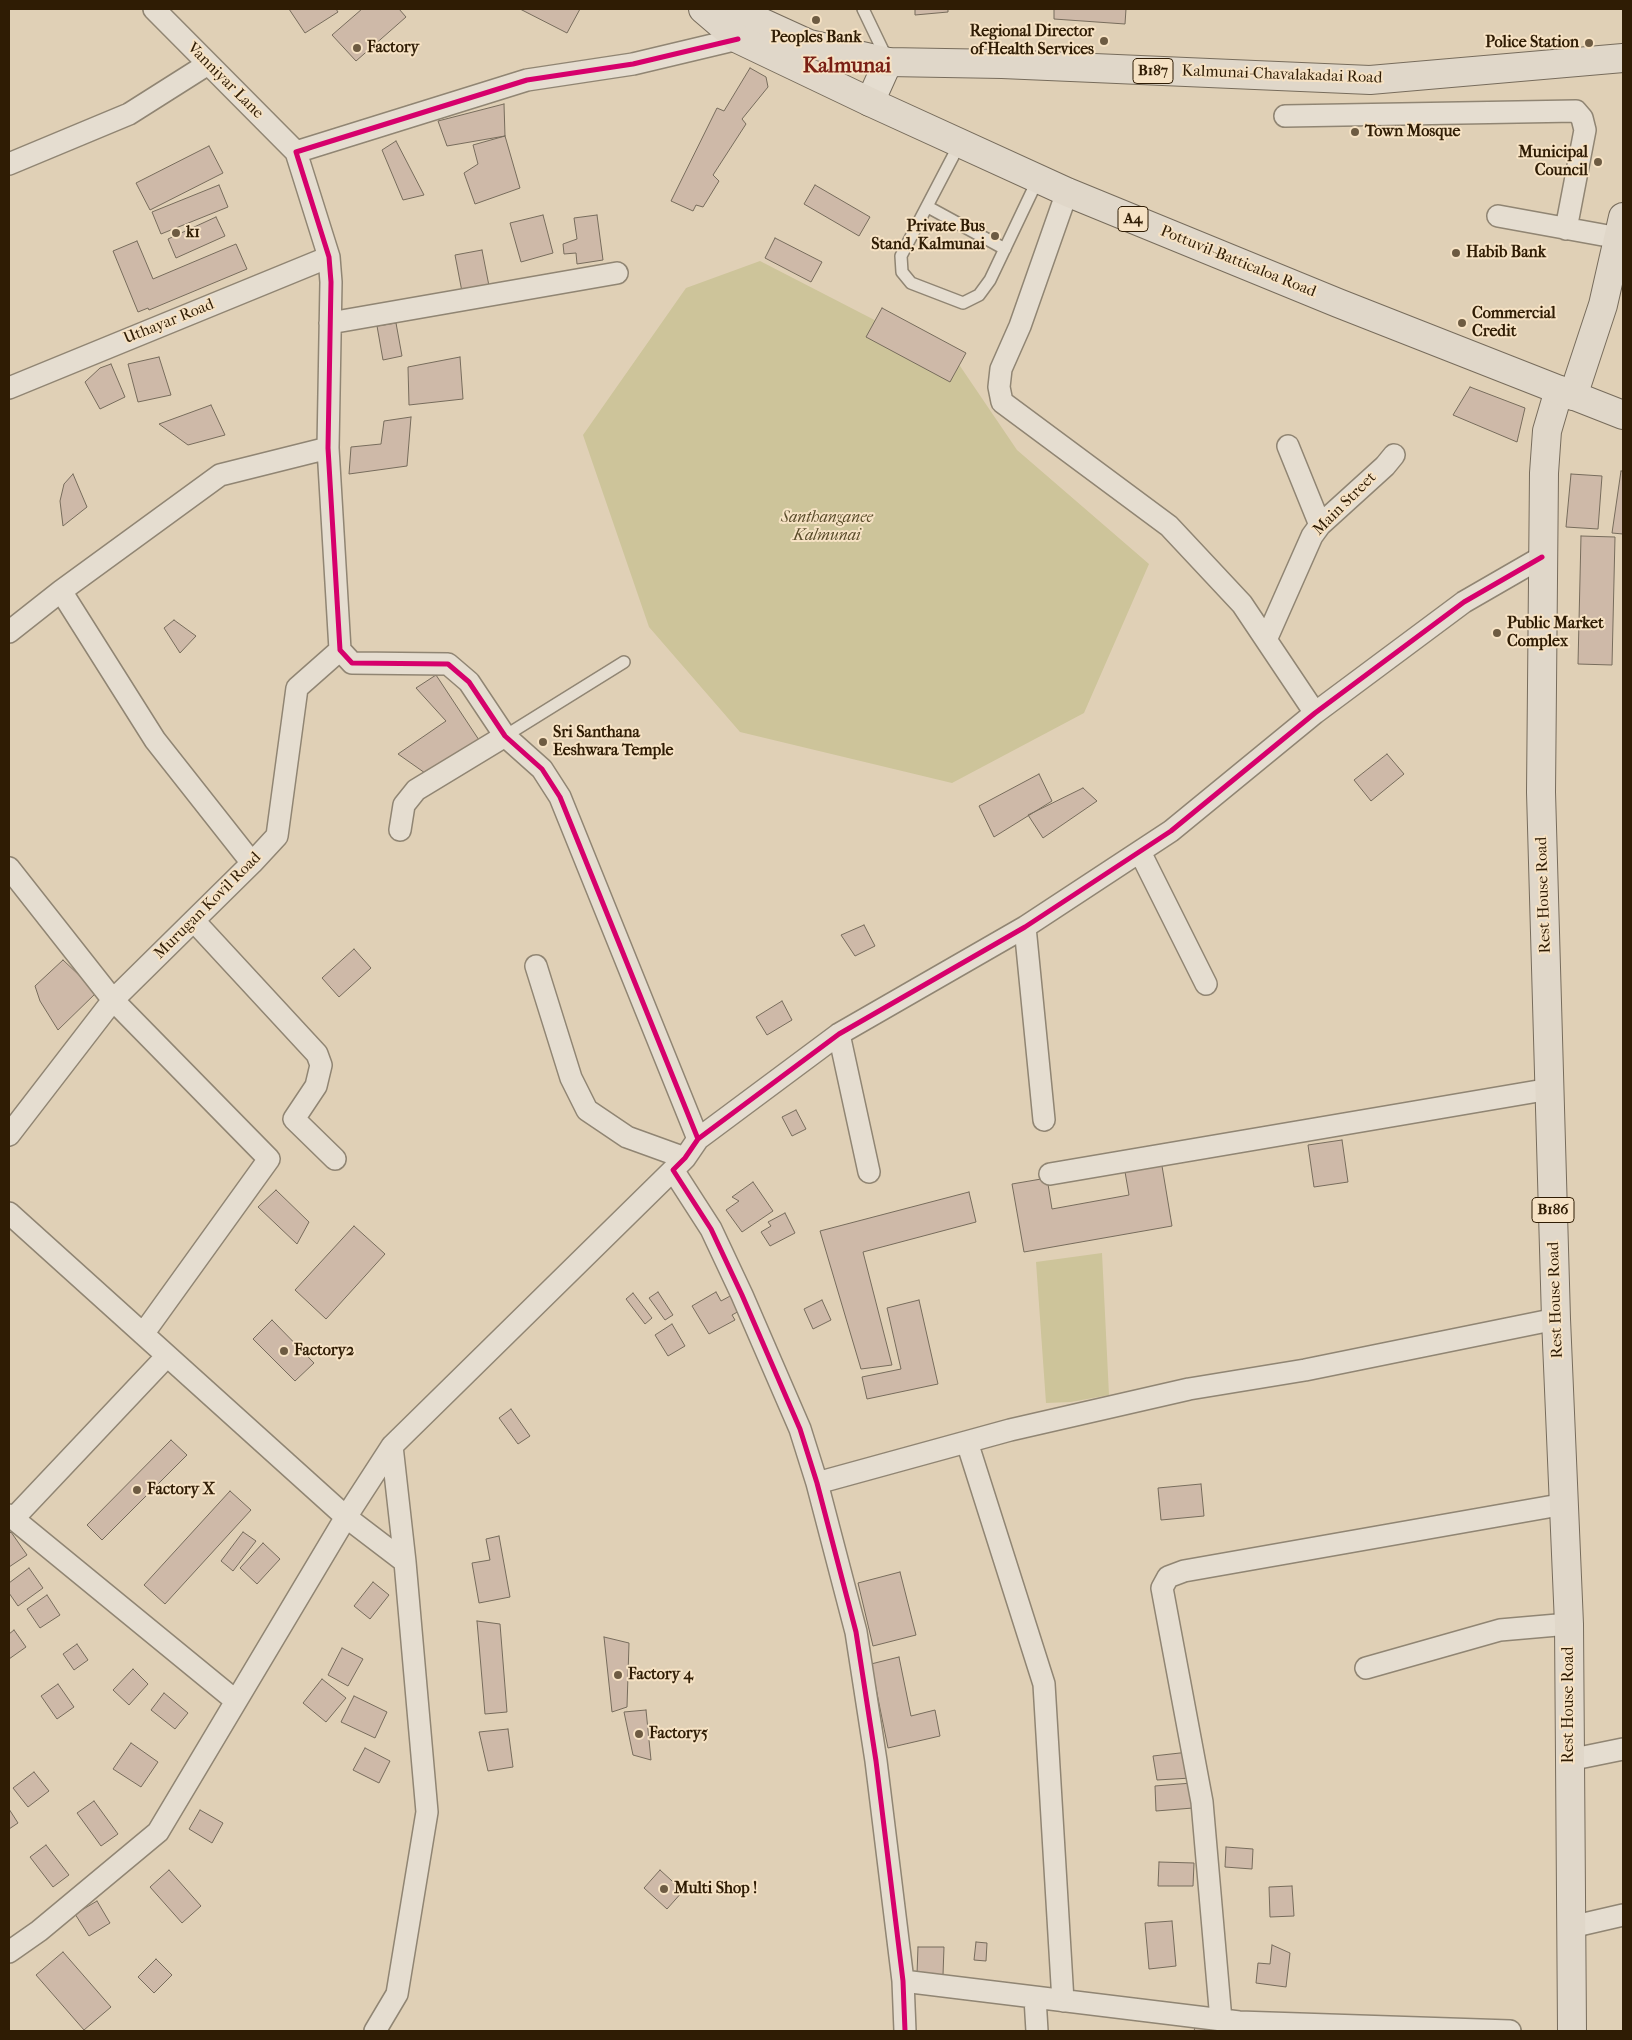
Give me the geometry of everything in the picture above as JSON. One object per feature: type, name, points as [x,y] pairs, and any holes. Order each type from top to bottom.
[{"type":"main road","name":"Kalmunai-Chavalakadai Road","points":[[706,10],[752,18],[809,44],[888,62],[1002,64],[1370,80],[1614,60]]},
{"type":"main road","name":"Pottuvil-Batticaloa Road","points":[[706,10],[738,39],[1067,192],[1329,300],[1623,415]]},
{"type":"main road","points":[[1614,60],[1623,81]]},
{"type":"main road","points":[[870,102],[888,62]]},
{"type":"main road","name":"Rest House Road","points":[[1572,2031],[1569,1760],[1570,1624],[1556,1319],[1540,792],[1542,557],[1546,431],[1566,393],[1603,305],[1621,228]]},
{"type":"street","name":"Vanniyar Lane","points":[[154,9],[296,152]]},
{"type":"street","points":[[698,1139],[560,797],[542,770],[505,736],[469,682],[448,664],[352,663],[340,650],[328,448],[329,257],[296,152],[527,80],[633,64],[738,39]]},
{"type":"street","points":[[9,164],[130,114],[208,64]]},
{"type":"street","points":[[1285,116],[1576,111],[1582,118],[1585,130],[1566,229]]},
{"type":"street","points":[[1067,192],[1020,326],[1001,370],[999,387],[1002,402],[1169,526],[1242,604],[1315,713]]},
{"type":"street","points":[[1498,216],[1566,229],[1621,228]]},
{"type":"street","name":"Uthayar Road","points":[[9,388],[329,257]]},
{"type":"street","points":[[330,323],[617,273]]},
{"type":"street","points":[[1288,446],[1320,525]]},
{"type":"street","points":[[10,627],[220,475],[328,448]]},
{"type":"street","name":"Main Street","points":[[1266,640],[1312,536],[1320,525],[1385,466],[1394,455]]},
{"type":"street","points":[[9,1952],[39,1931],[158,1832],[346,1517],[392,1446],[679,1164],[698,1139],[839,1034],[1025,927],[1171,831],[1315,713],[1464,602],[1542,557]]},
{"type":"street","points":[[61,591],[155,740],[252,863]]},
{"type":"street","name":"Murugan Kovil Road","points":[[9,1135],[113,1000],[277,836],[297,688],[340,650]]},
{"type":"street","points":[[400,830],[404,805],[416,790],[505,736]]},
{"type":"street","points":[[1140,852],[1206,984]]},
{"type":"street","points":[[9,868],[113,1000],[269,1159],[142,1334]]},
{"type":"street","points":[[194,921],[317,1054],[321,1065],[316,1086],[294,1119],[335,1159]]},
{"type":"street","points":[[1025,927],[1044,1120]]},
{"type":"street","points":[[536,966],[571,1078],[587,1110],[627,1137],[679,1164],[742,1295],[800,1430],[817,1483],[856,1632],[876,1761],[904,1982],[905,2031]]},
{"type":"street","points":[[839,1034],[869,1172]]},
{"type":"street","points":[[1050,1174],[1550,1089]]},
{"type":"street","points":[[9,1213],[346,1517],[405,1562]]},
{"type":"street","points":[[817,1483],[1020,1427],[1189,1389],[1304,1370],[1556,1319]]},
{"type":"street","points":[[168,1356],[11,1517],[236,1701]]},
{"type":"street","points":[[967,1442],[1044,1684],[1063,2001]]},
{"type":"street","points":[[375,2031],[397,1994],[427,1812],[405,1562],[392,1446]]},
{"type":"street","points":[[1221,2020],[1202,1802],[1162,1588],[1168,1577],[1194,1570],[1565,1504]]},
{"type":"street","points":[[1366,1668],[1500,1630],[1570,1624]]},
{"type":"street","points":[[1569,1760],[1623,1749]]},
{"type":"street","points":[[1571,1927],[1623,1915]]},
{"type":"street","points":[[904,1982],[1221,2020],[1510,2031]]},
{"type":"street","points":[[1035,1998],[1037,2031]]},
{"type":"lane","points":[[863,9],[888,62]]},
{"type":"lane","points":[[960,143],[901,256],[902,272],[912,283],[963,303],[979,295],[990,280],[1038,179]]},
{"type":"lane","points":[[928,207],[1005,248]]},
{"type":"lane","points":[[505,736],[624,662]]},
{"type":"green space","name":"Santhanganee Kalmunai","points":[[760,261],[958,363],[1017,450],[1149,564],[1084,713],[952,783],[740,732],[649,627],[583,435],[686,288]]},
{"type":"green space","points":[[1102,1253],[1109,1395],[1071,1402],[1046,1403],[1036,1262]]},
{"type":"building","points":[[289,9],[336,9],[338,12],[305,33]]},
{"type":"building","name":"Factory","points":[[362,9],[399,9],[406,17],[356,61],[332,35]]},
{"type":"building","points":[[520,9],[580,9],[567,33]]},
{"type":"building","points":[[915,9],[948,9],[948,12],[915,15]]},
{"type":"building","points":[[1054,9],[1126,9],[1125,24],[1054,19]]},
{"type":"building","points":[[750,68],[766,77],[768,87],[742,119],[746,124],[713,175],[719,181],[703,207],[696,205],[693,211],[671,201],[717,108],[724,111]]},
{"type":"building","points":[[504,104],[505,136],[447,146],[438,121]]},
{"type":"building","points":[[505,136],[520,188],[475,204],[464,173],[478,164],[473,145]]},
{"type":"building","points":[[396,141],[424,195],[403,200],[382,150]]},
{"type":"building","points":[[209,146],[223,173],[150,210],[136,183]]},
{"type":"building","points":[[219,185],[228,207],[161,234],[152,212]]},
{"type":"building","points":[[815,185],[870,217],[859,236],[804,204]]},
{"type":"building","points":[[543,215],[553,253],[521,262],[510,223]]},
{"type":"building","points":[[597,215],[603,260],[577,264],[576,253],[564,254],[563,244],[577,239],[574,218]]},
{"type":"building","points":[[216,217],[225,236],[176,258],[168,239]]},
{"type":"building","points":[[775,238],[822,262],[811,282],[765,258]]},
{"type":"building","points":[[137,241],[153,279],[236,244],[247,269],[149,310],[148,308],[138,312],[113,251]]},
{"type":"building","points":[[482,250],[490,291],[463,297],[455,255]]},
{"type":"building","points":[[882,308],[966,353],[950,382],[866,337]]},
{"type":"building","points":[[396,323],[402,356],[383,360],[377,326]]},
{"type":"building","points":[[159,357],[171,395],[138,402],[128,364]]},
{"type":"building","points":[[460,357],[463,399],[409,405],[408,367]]},
{"type":"building","points":[[111,364],[125,397],[100,409],[85,382],[100,368]]},
{"type":"building","points":[[1470,387],[1525,408],[1517,442],[1453,415]]},
{"type":"building","points":[[211,405],[225,435],[188,445],[159,424]]},
{"type":"building","points":[[411,417],[407,466],[349,474],[351,447],[381,444],[384,421]]},
{"type":"building","points":[[1621,471],[1623,471],[1623,534],[1612,533]]},
{"type":"building","points":[[73,474],[87,507],[63,526],[60,501],[64,484]]},
{"type":"building","points":[[1571,474],[1602,476],[1598,529],[1566,527]]},
{"type":"building","points":[[1581,536],[1615,537],[1612,665],[1578,664]]},
{"type":"building","points":[[174,620],[196,636],[180,653],[164,628]]},
{"type":"building","points":[[436,675],[479,740],[425,773],[398,754],[446,721],[416,688]]},
{"type":"building","points":[[1387,754],[1404,774],[1371,801],[1354,780]]},
{"type":"building","points":[[1039,774],[1052,801],[994,837],[979,806]]},
{"type":"building","points":[[1083,788],[1097,801],[1043,838],[1028,815]]},
{"type":"building","points":[[864,925],[875,946],[855,956],[841,935]]},
{"type":"building","points":[[354,949],[371,968],[339,997],[322,978]]},
{"type":"building","points":[[63,960],[97,992],[58,1030],[40,1001],[35,986]]},
{"type":"building","points":[[782,1001],[792,1020],[767,1035],[756,1017]]},
{"type":"building","points":[[796,1110],[806,1129],[792,1136],[782,1117]]},
{"type":"building","points":[[1342,1140],[1348,1182],[1314,1187],[1308,1145]]},
{"type":"building","points":[[1161,1160],[1172,1226],[1024,1252],[1012,1184],[1047,1178],[1052,1209],[1129,1195],[1124,1166]]},
{"type":"building","points":[[753,1182],[773,1211],[742,1232],[726,1210],[739,1201],[732,1197]]},
{"type":"building","points":[[276,1190],[309,1222],[297,1244],[258,1207]]},
{"type":"building","points":[[969,1192],[976,1222],[863,1252],[892,1365],[861,1369],[820,1231]]},
{"type":"building","points":[[785,1213],[795,1233],[770,1246],[761,1232],[771,1226],[768,1222]]},
{"type":"building","points":[[354,1226],[385,1254],[326,1319],[295,1290]]},
{"type":"building","points":[[658,1292],[673,1315],[665,1320],[649,1298]]},
{"type":"building","points":[[716,1292],[721,1301],[732,1295],[741,1310],[732,1315],[735,1320],[709,1334],[692,1306]]},
{"type":"building","points":[[633,1293],[652,1318],[645,1324],[626,1299]]},
{"type":"building","points":[[822,1300],[831,1320],[813,1329],[804,1309]]},
{"type":"building","points":[[919,1300],[938,1384],[867,1399],[862,1377],[901,1369],[887,1308]]},
{"type":"building","name":"Factory2","points":[[272,1320],[314,1363],[295,1381],[253,1339]]},
{"type":"building","points":[[672,1324],[685,1346],[668,1356],[655,1335]]},
{"type":"building","points":[[511,1409],[530,1436],[518,1444],[499,1418]]},
{"type":"building","name":"Factory X","points":[[171,1440],[187,1455],[102,1540],[87,1525]]},
{"type":"building","points":[[1201,1484],[1204,1516],[1161,1520],[1158,1488]]},
{"type":"building","points":[[230,1491],[251,1510],[165,1604],[144,1585]]},
{"type":"building","points":[[11,1532],[27,1555],[9,1567],[9,1534]]},
{"type":"building","points":[[243,1532],[256,1541],[233,1571],[221,1561]]},
{"type":"building","points":[[499,1536],[510,1597],[479,1603],[472,1563],[490,1560],[486,1539]]},
{"type":"building","points":[[263,1543],[280,1559],[257,1584],[240,1568]]},
{"type":"building","points":[[29,1568],[43,1588],[18,1606],[9,1593],[9,1583]]},
{"type":"building","points":[[900,1572],[916,1635],[873,1646],[858,1583]]},
{"type":"building","points":[[373,1582],[389,1595],[370,1619],[354,1606]]},
{"type":"building","points":[[47,1595],[60,1615],[40,1628],[27,1609]]},
{"type":"building","points":[[477,1621],[500,1624],[507,1712],[485,1714]]},
{"type":"building","points":[[14,1630],[26,1647],[9,1659],[9,1634]]},
{"type":"building","name":"Factory 4","points":[[604,1637],[629,1643],[627,1707],[612,1712]]},
{"type":"building","points":[[77,1644],[88,1660],[74,1670],[63,1654]]},
{"type":"building","points":[[342,1648],[363,1659],[348,1686],[328,1675]]},
{"type":"building","points":[[899,1657],[911,1716],[935,1710],[940,1736],[888,1748],[871,1664]]},
{"type":"building","points":[[133,1669],[148,1684],[129,1705],[113,1690]]},
{"type":"building","points":[[322,1679],[346,1698],[326,1722],[303,1703]]},
{"type":"building","points":[[58,1684],[74,1707],[57,1719],[41,1696]]},
{"type":"building","points":[[164,1693],[188,1713],[175,1729],[151,1710]]},
{"type":"building","points":[[354,1696],[387,1712],[375,1738],[341,1722]]},
{"type":"building","name":"Factory5","points":[[646,1710],[651,1760],[633,1755],[624,1712]]},
{"type":"building","points":[[508,1729],[513,1767],[488,1771],[479,1732]]},
{"type":"building","points":[[131,1743],[158,1762],[141,1787],[113,1769]]},
{"type":"building","points":[[365,1748],[390,1761],[379,1783],[353,1770]]},
{"type":"building","points":[[1189,1752],[1191,1778],[1157,1780],[1153,1756]]},
{"type":"building","points":[[34,1772],[49,1791],[28,1807],[13,1788]]},
{"type":"building","points":[[1192,1783],[1193,1808],[1156,1811],[1155,1786]]},
{"type":"building","points":[[94,1801],[118,1834],[101,1846],[77,1813]]},
{"type":"building","points":[[9,1809],[18,1823],[9,1829]]},
{"type":"building","points":[[200,1810],[223,1823],[212,1843],[189,1829]]},
{"type":"building","points":[[46,1845],[69,1875],[53,1887],[30,1857]]},
{"type":"building","points":[[1226,1847],[1253,1849],[1252,1869],[1225,1867]]},
{"type":"building","points":[[1159,1862],[1194,1863],[1193,1886],[1158,1886]]},
{"type":"building","points":[[169,1870],[201,1906],[182,1923],[150,1887]]},
{"type":"building","name":"Multi Shop !","points":[[660,1870],[683,1891],[667,1909],[644,1888]]},
{"type":"building","points":[[1292,1886],[1294,1916],[1270,1917],[1269,1887]]},
{"type":"building","points":[[97,1901],[110,1923],[89,1936],[75,1914]]},
{"type":"building","points":[[1172,1921],[1176,1966],[1149,1969],[1145,1923]]},
{"type":"building","points":[[976,1942],[987,1943],[986,1961],[974,1960]]},
{"type":"building","points":[[1272,1945],[1290,1953],[1286,1987],[1256,1983],[1258,1963],[1270,1964]]},
{"type":"building","points":[[918,1947],[944,1947],[943,1975],[917,1974]]},
{"type":"building","points":[[63,1952],[111,2007],[84,2030],[36,1975]]},
{"type":"building","points":[[156,1959],[172,1975],[154,1993],[138,1977]]},
{"type":"building","points":[[1195,2027],[1223,2031],[1194,2031]]},
{"type":"cycle path","points":[[698,1139],[560,797],[542,769],[505,736],[469,682],[448,664],[352,663],[340,650],[328,448],[331,282],[329,257],[296,152],[527,80],[633,64],[738,39]]},
{"type":"cycle path","points":[[905,2031],[903,1981],[876,1761],[856,1632],[817,1483],[800,1429],[742,1295],[711,1229],[673,1170],[685,1158],[698,1139],[839,1034],[1025,927],[1171,831],[1315,713],[1464,602],[1542,557]]},
{"type":"place","name":"Peoples Bank","points":[[816,20]]},
{"type":"place","name":"Regional Director of Health Services","points":[[1104,41]]},
{"type":"place","name":"Police Station","points":[[1589,43]]},
{"type":"place","name":"Factory","points":[[357,48]]},
{"type":"place","name":"Town Mosque","points":[[1355,132]]},
{"type":"place","name":"Municipal Council","points":[[1598,162]]},
{"type":"place","name":"k1","points":[[176,233]]},
{"type":"place","name":"Private Bus Stand, Kalmunai","points":[[995,236]]},
{"type":"place","name":"Habib Bank","points":[[1456,253]]},
{"type":"place","name":"Commercial Credit","points":[[1462,323]]},
{"type":"place","name":"Public Market Complex","points":[[1497,633]]},
{"type":"place","name":"Sri Santhana Eeshwara Temple","points":[[543,742]]},
{"type":"place","name":"Factory2","points":[[284,1351]]},
{"type":"place","name":"Factory X","points":[[137,1490]]},
{"type":"place","name":"Factory 4","points":[[618,1675]]},
{"type":"place","name":"Factory5","points":[[639,1734]]},
{"type":"place","name":"Multi Shop !","points":[[664,1889]]},
{"type":"district","name":"Kalmunai","points":[[847,67]]}]
